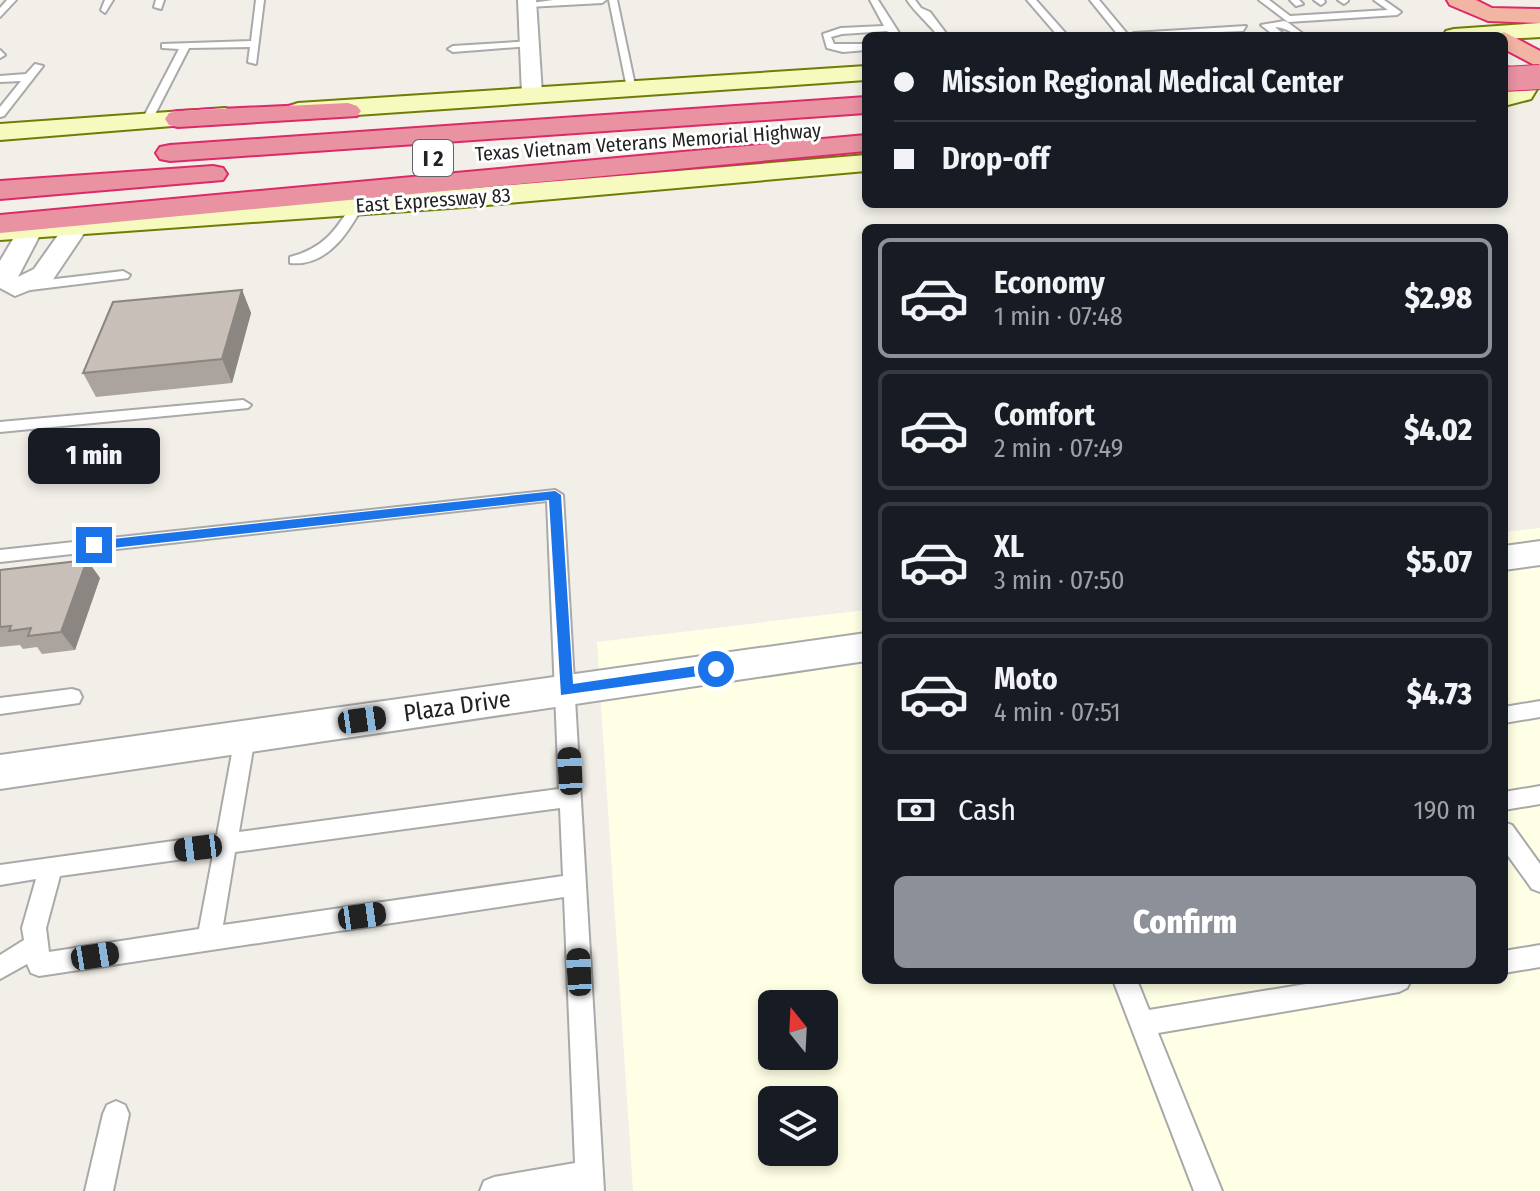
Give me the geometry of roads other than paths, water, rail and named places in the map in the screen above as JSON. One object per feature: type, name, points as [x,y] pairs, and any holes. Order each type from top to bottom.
[{"type":"highway","points":[[1444,0],[1493,32]]},
{"type":"highway","points":[[1458,0],[1488,14],[1540,16]]},
{"type":"highway","points":[[1508,41],[1540,58]]},
{"type":"highway","points":[[1508,59],[1540,58]]},
{"type":"highway","points":[[1508,79],[1540,77]]},
{"type":"highway","points":[[178,119],[862,78]]},
{"type":"highway","name":"Texas Vietnam Veterans Memorial Highway","points":[[0,165],[862,105]]},
{"type":"highway","name":"Texas Vietnam Veterans Memorial Highway","points":[[0,190],[862,126]]},
{"type":"highway","points":[[0,224],[862,143]]},
{"type":"main road","points":[[1508,35],[1540,30]]},
{"type":"main road","points":[[1508,76],[1525,89],[1522,94],[1508,97]]},
{"type":"main road","points":[[0,132],[532,94],[862,78]]},
{"type":"main road","points":[[1508,115],[1540,112]]},
{"type":"main road","name":"East Expressway 83","points":[[0,231],[357,206],[862,163]]},
{"type":"street","points":[[528,2],[532,94]]},
{"type":"street","points":[[0,312],[15,288],[43,275],[77,226]]},
{"type":"street","points":[[15,288],[4,277],[31,229]]},
{"type":"street","points":[[1508,557],[1540,553]]},
{"type":"street","name":"Plaza Drive","points":[[0,772],[862,648]]},
{"type":"lane","points":[[0,14],[12,0]]},
{"type":"lane","points":[[105,10],[109,0]]},
{"type":"lane","points":[[253,62],[260,0]]},
{"type":"lane","points":[[528,2],[602,0]]},
{"type":"lane","points":[[613,0],[632,88]]},
{"type":"lane","points":[[874,0],[893,32]]},
{"type":"lane","points":[[911,0],[918,10],[927,14],[940,32]]},
{"type":"lane","points":[[1031,0],[1059,32]]},
{"type":"lane","points":[[1094,0],[1121,32]]},
{"type":"lane","points":[[1276,32],[1266,25],[1315,15],[1397,12],[1378,0]]},
{"type":"lane","points":[[1264,1],[1294,1]]},
{"type":"lane","points":[[1264,1],[1297,32]]},
{"type":"lane","points":[[1188,32],[1243,28]]},
{"type":"lane","points":[[862,47],[843,49],[830,46],[826,36],[841,31],[893,32]]},
{"type":"lane","points":[[453,49],[530,43]]},
{"type":"lane","points":[[165,46],[184,48],[254,44]]},
{"type":"lane","points":[[146,122],[184,48]]},
{"type":"lane","points":[[843,49],[862,77]]},
{"type":"lane","points":[[0,114],[38,66]]},
{"type":"lane","points":[[0,79],[30,77]]},
{"type":"lane","points":[[295,260],[316,255],[331,247],[357,206]]},
{"type":"lane","points":[[15,288],[123,275]]},
{"type":"lane","points":[[0,427],[243,405]]},
{"type":"lane","points":[[0,556],[555,495],[589,1182],[494,1191]]},
{"type":"lane","points":[[0,706],[72,697]]},
{"type":"lane","points":[[1508,714],[1540,709]]},
{"type":"lane","points":[[209,938],[245,737]]},
{"type":"lane","points":[[1508,800],[1540,795]]},
{"type":"lane","points":[[0,875],[571,797]]},
{"type":"lane","points":[[1508,838],[1540,882]]},
{"type":"lane","points":[[51,867],[34,928],[39,965],[575,885]]},
{"type":"lane","points":[[0,968],[36,945]]},
{"type":"lane","points":[[1508,961],[1540,956]]},
{"type":"lane","points":[[1127,984],[1208,1191]]},
{"type":"lane","points":[[1142,1024],[1376,984]]},
{"type":"lane","points":[[99,1191],[116,1114]]}]
